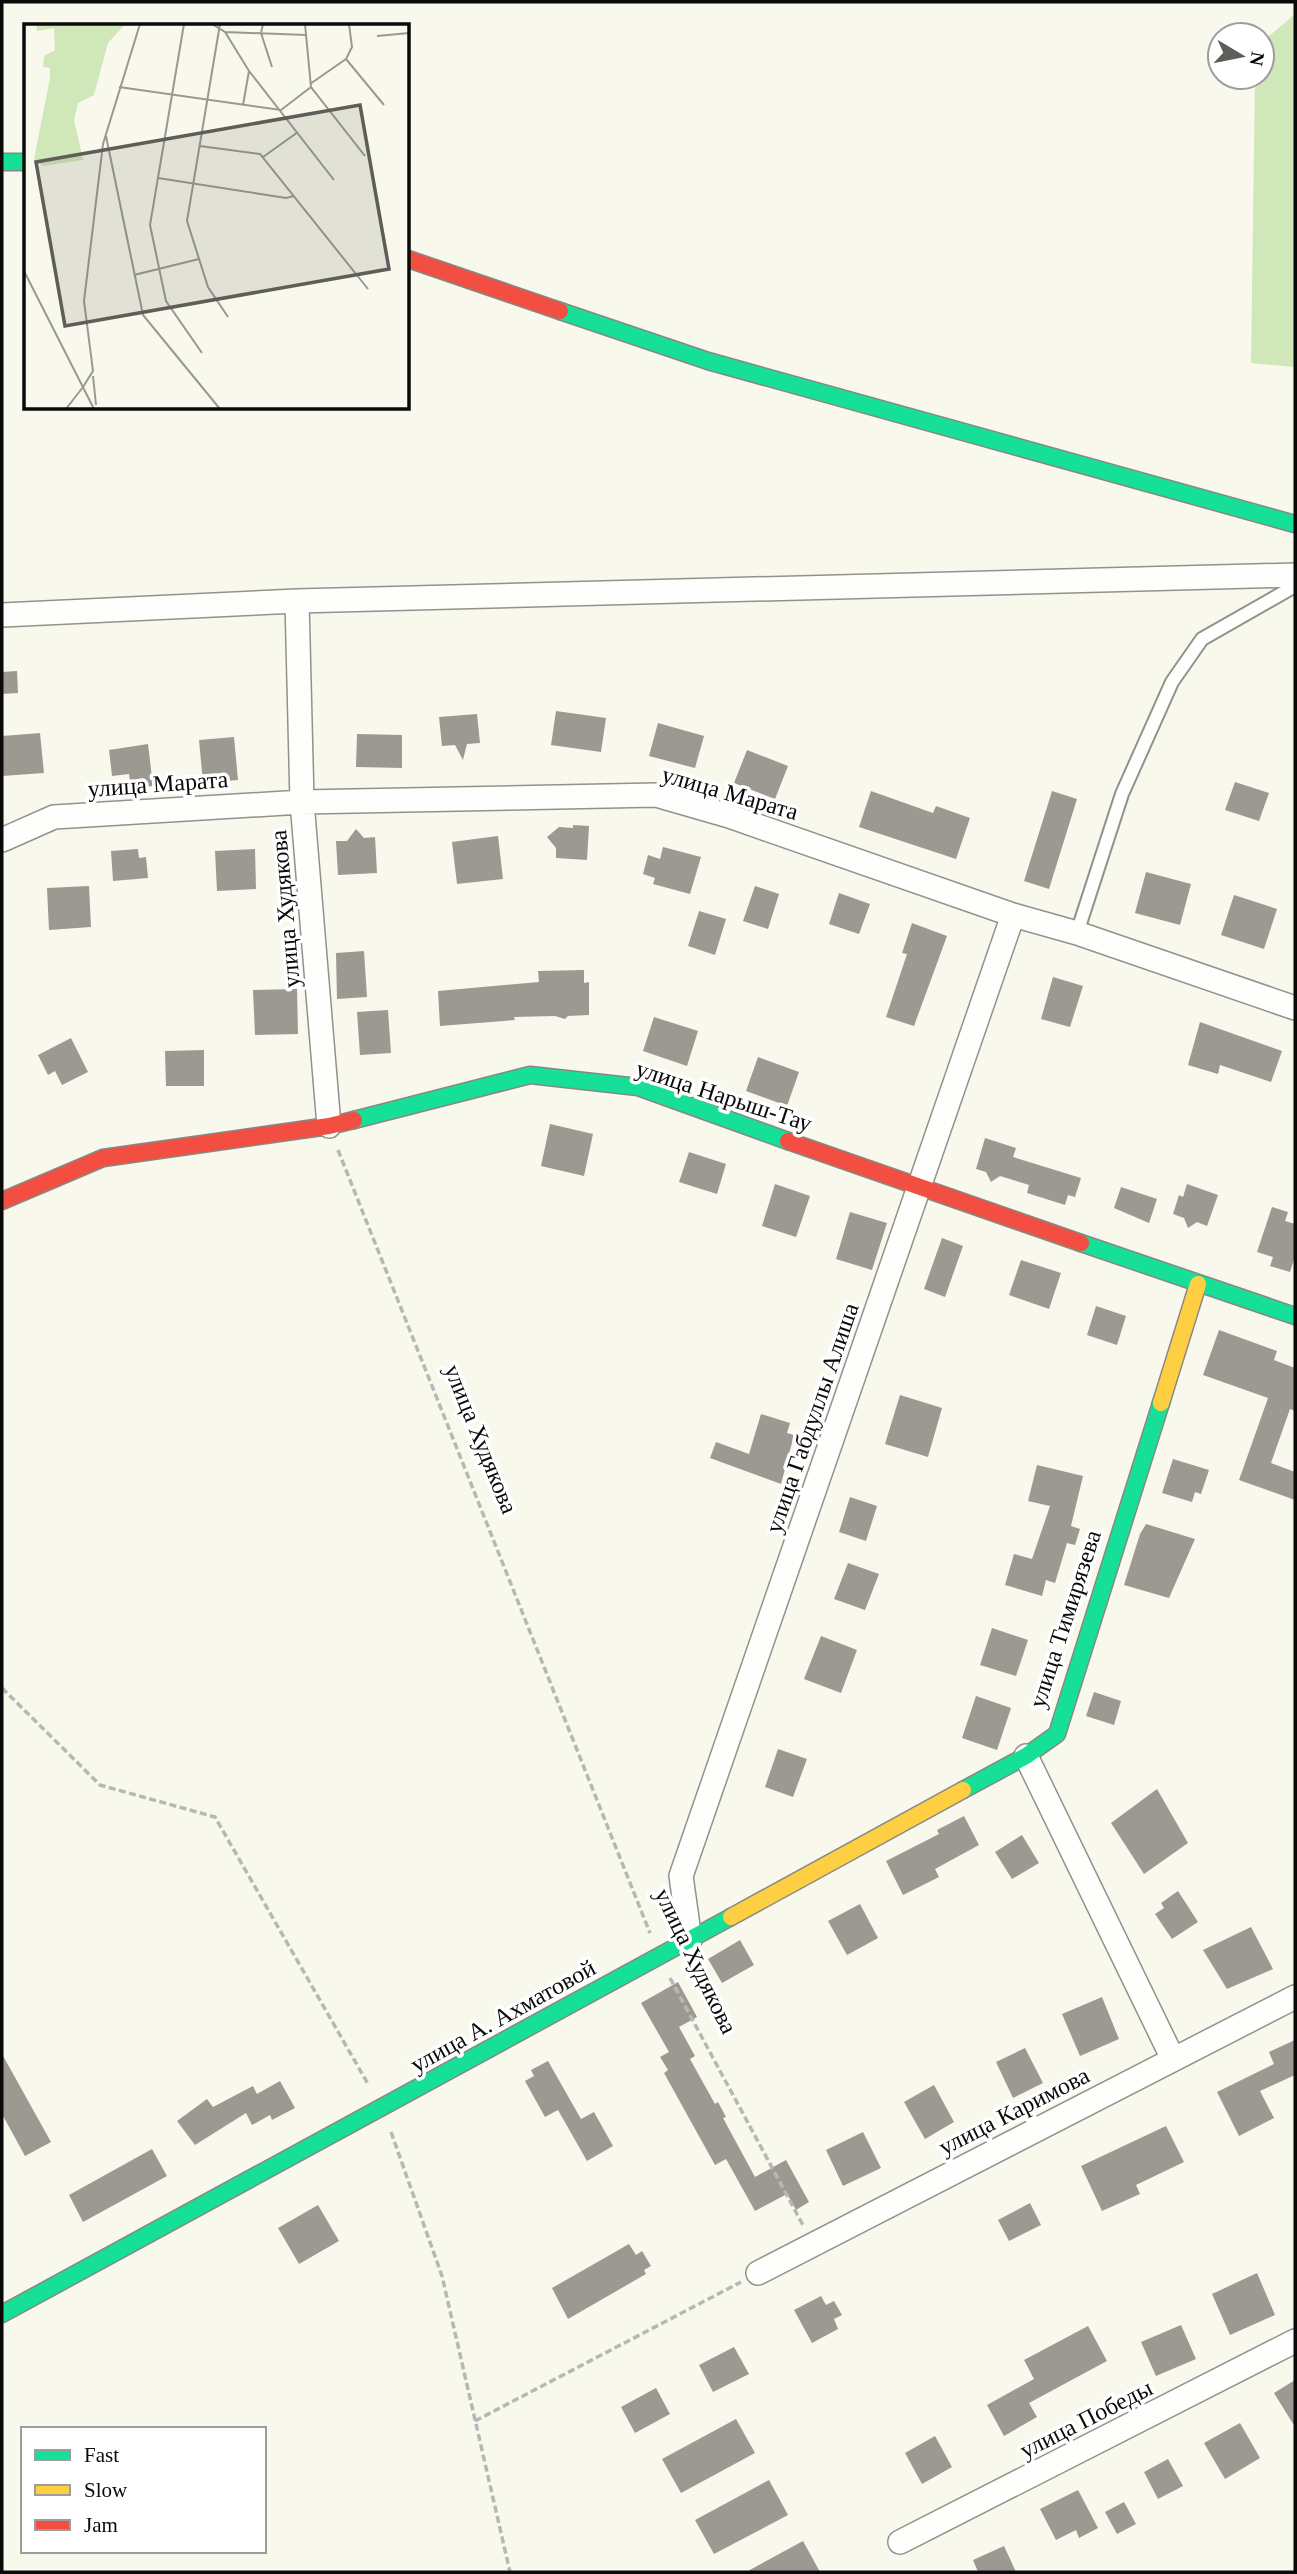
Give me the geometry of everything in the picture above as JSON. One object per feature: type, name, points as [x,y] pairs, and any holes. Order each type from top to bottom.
[{"type":"street","points":[[2,162],[24,162]]},
{"type":"street","points":[[410,260],[708,361],[1290,525]]},
{"type":"street","points":[[2,615],[297,601],[1295,575]]},
{"type":"street","name":"улица Худякова","points":[[297,601],[302,802],[328,1126]]},
{"type":"street","name":"улица Марата","points":[[2,840],[54,817],[302,802],[656,795],[729,816],[1013,915],[1077,933],[1295,1008]]},
{"type":"street","name":"улица Габдуллы Алиша","points":[[690,1940],[681,1876],[1013,915]]},
{"type":"street","name":"улица Нарыш-Тау","points":[[2,1201],[103,1158],[328,1126],[530,1075],[638,1087],[920,1188],[1295,1316]]},
{"type":"street","name":"улица Тимирязева","points":[[1026,1756],[1057,1734],[1198,1284]]},
{"type":"street","points":[[1026,1756],[1173,2059]]},
{"type":"street","name":"улица А. Ахматовой","points":[[2,2314],[1026,1756]]},
{"type":"street","name":"улица Каримова","points":[[758,2273],[1295,1997]]},
{"type":"street","name":"улица Победы","points":[[900,2542],[1295,2341]]},
{"type":"lane","points":[[1077,933],[1122,794],[1172,682],[1202,639],[1295,586]]},
{"type":"path","name":"улица Худякова","points":[[328,1126],[659,1957],[813,2245]]},
{"type":"path","points":[[2,1688],[100,1785],[215,1817],[382,2108],[442,2276],[510,2572]]},
{"type":"path","points":[[475,2421],[758,2273]]},
{"type":"green space","points":[[1295,14],[1295,367],[1251,363],[1255,91],[1276,91],[1276,30]]},
{"type":"building","points":[[17,671],[18,693],[2,694],[2,672]]},
{"type":"building","points":[[556,711],[606,718],[601,752],[551,745]]},
{"type":"building","points":[[477,714],[480,743],[467,744],[463,760],[455,745],[442,746],[439,717]]},
{"type":"building","points":[[658,723],[704,736],[695,768],[649,756]]},
{"type":"building","points":[[40,733],[44,773],[2,776],[2,736]]},
{"type":"building","points":[[357,734],[402,735],[402,768],[356,767]]},
{"type":"building","points":[[234,737],[238,780],[203,783],[199,740]]},
{"type":"building","points":[[148,744],[153,786],[131,789],[129,774],[112,776],[109,750]]},
{"type":"building","points":[[747,750],[788,766],[775,799],[734,783]]},
{"type":"building","points":[[1235,782],[1269,793],[1259,821],[1225,810]]},
{"type":"building","points":[[871,791],[933,813],[936,806],[970,818],[956,859],[859,827]]},
{"type":"building","points":[[1052,791],[1077,799],[1049,889],[1024,881]]},
{"type":"building","points":[[573,825],[589,826],[587,860],[556,858],[556,848],[547,837],[559,827],[573,828]]},
{"type":"building","points":[[356,829],[364,838],[375,837],[377,873],[338,875],[336,841],[347,841]]},
{"type":"building","points":[[498,836],[503,879],[457,884],[452,842]]},
{"type":"building","points":[[663,847],[701,857],[690,894],[653,884],[655,878],[643,874],[648,855],[660,859]]},
{"type":"building","points":[[138,849],[139,858],[146,857],[148,878],[113,881],[111,851]]},
{"type":"building","points":[[255,849],[256,889],[217,891],[215,851]]},
{"type":"building","points":[[1146,872],[1191,884],[1180,925],[1135,913]]},
{"type":"building","points":[[89,886],[91,927],[49,930],[47,888]]},
{"type":"building","points":[[755,886],[779,894],[768,929],[743,921]]},
{"type":"building","points":[[839,893],[870,904],[859,934],[829,924]]},
{"type":"building","points":[[1234,895],[1277,909],[1264,949],[1221,935]]},
{"type":"building","points":[[699,911],[726,919],[715,955],[688,946]]},
{"type":"building","points":[[912,923],[947,936],[914,1026],[886,1017],[907,954],[902,953]]},
{"type":"building","points":[[364,951],[367,997],[337,999],[336,953]]},
{"type":"building","points":[[584,970],[584,983],[589,982],[589,1015],[568,1016],[565,1019],[555,1016],[514,1017],[515,1020],[440,1026],[438,991],[539,982],[538,971]]},
{"type":"building","points":[[1053,977],[1083,986],[1070,1027],[1041,1019]]},
{"type":"building","points":[[297,989],[298,1034],[255,1035],[253,990]]},
{"type":"building","points":[[388,1010],[391,1053],[360,1055],[357,1012]]},
{"type":"building","points":[[654,1017],[698,1031],[687,1066],[643,1051]]},
{"type":"building","points":[[1200,1022],[1282,1051],[1271,1082],[1220,1065],[1218,1074],[1188,1065]]},
{"type":"building","points":[[71,1038],[88,1072],[62,1085],[55,1071],[48,1075],[38,1055]]},
{"type":"building","points":[[204,1050],[204,1086],[166,1086],[165,1051]]},
{"type":"building","points":[[758,1057],[799,1072],[787,1106],[746,1091]]},
{"type":"building","points":[[550,1124],[593,1134],[584,1176],[541,1166]]},
{"type":"building","points":[[985,1138],[1016,1148],[1013,1157],[1081,1178],[1075,1197],[1068,1195],[1065,1205],[1027,1193],[1029,1185],[1000,1176],[991,1182],[986,1172],[976,1169]]},
{"type":"building","points":[[689,1152],[726,1164],[717,1194],[679,1182]]},
{"type":"building","points":[[775,1184],[810,1196],[796,1237],[762,1226]]},
{"type":"building","points":[[1187,1184],[1218,1195],[1207,1226],[1197,1222],[1188,1228],[1184,1218],[1173,1214],[1179,1195],[1183,1197]]},
{"type":"building","points":[[1121,1187],[1157,1199],[1149,1223],[1114,1208]]},
{"type":"building","points":[[1272,1207],[1288,1212],[1285,1221],[1295,1224],[1295,1256],[1290,1272],[1270,1266],[1273,1257],[1257,1252]]},
{"type":"building","points":[[850,1212],[887,1223],[872,1270],[836,1259]]},
{"type":"building","points":[[942,1238],[963,1246],[945,1297],[924,1289]]},
{"type":"building","points":[[1021,1260],[1061,1273],[1049,1309],[1009,1295]]},
{"type":"building","points":[[1096,1306],[1126,1316],[1117,1345],[1087,1335]]},
{"type":"building","points":[[1219,1330],[1277,1351],[1274,1360],[1295,1368],[1295,1411],[1290,1409],[1271,1463],[1295,1472],[1295,1500],[1239,1480],[1268,1398],[1203,1375]]},
{"type":"building","points":[[900,1395],[942,1408],[928,1457],[885,1444]]},
{"type":"building","points":[[761,1414],[790,1423],[787,1433],[794,1435],[781,1484],[710,1458],[716,1442],[749,1454]]},
{"type":"building","points":[[1173,1459],[1209,1470],[1201,1494],[1195,1492],[1192,1502],[1162,1493]]},
{"type":"building","points":[[1037,1465],[1083,1476],[1071,1526],[1080,1529],[1075,1545],[1067,1543],[1055,1583],[1046,1580],[1042,1596],[1005,1585],[1014,1554],[1032,1559],[1050,1506],[1028,1501]]},
{"type":"building","points":[[850,1497],[877,1506],[866,1541],[839,1532]]},
{"type":"building","points":[[1146,1524],[1195,1539],[1169,1598],[1124,1585],[1140,1534]]},
{"type":"building","points":[[848,1563],[879,1574],[865,1610],[834,1599]]},
{"type":"building","points":[[992,1628],[1028,1640],[1016,1676],[980,1665]]},
{"type":"building","points":[[821,1636],[857,1650],[841,1693],[804,1679]]},
{"type":"building","points":[[1094,1692],[1121,1701],[1114,1725],[1086,1716]]},
{"type":"building","points":[[976,1696],[1011,1708],[997,1750],[962,1738]]},
{"type":"building","points":[[778,1749],[807,1759],[793,1797],[765,1787]]},
{"type":"building","points":[[1157,1789],[1188,1843],[1144,1874],[1111,1823]]},
{"type":"building","points":[[964,1816],[979,1845],[935,1869],[939,1877],[903,1895],[886,1861],[939,1834],[937,1830]]},
{"type":"building","points":[[1022,1835],[1039,1863],[1012,1879],[995,1852]]},
{"type":"building","points":[[1178,1891],[1198,1922],[1172,1939],[1155,1914],[1164,1908],[1161,1903]]},
{"type":"building","points":[[860,1904],[878,1938],[847,1955],[828,1921]]},
{"type":"building","points":[[1251,1927],[1273,1969],[1227,1989],[1203,1950]]},
{"type":"building","points":[[740,1940],[754,1965],[722,1983],[708,1959]]},
{"type":"building","points":[[678,1982],[697,2017],[679,2027],[695,2056],[690,2059],[715,2104],[718,2102],[726,2117],[723,2118],[755,2177],[786,2160],[809,2202],[796,2210],[787,2194],[755,2211],[726,2159],[715,2165],[664,2073],[668,2070],[660,2057],[669,2052],[641,2003]]},
{"type":"building","points":[[1102,1997],[1119,2039],[1080,2056],[1062,2014]]},
{"type":"building","points":[[1295,2040],[1295,2075],[1260,2091],[1274,2118],[1239,2136],[1217,2092],[1274,2064],[1269,2052]]},
{"type":"building","points":[[1025,2048],[1043,2083],[1013,2098],[996,2062]]},
{"type":"building","points":[[2,2054],[51,2142],[25,2156],[2,2114]]},
{"type":"building","points":[[548,2061],[581,2119],[594,2112],[613,2146],[587,2161],[558,2110],[545,2117],[525,2081],[534,2076],[531,2070]]},
{"type":"building","points":[[280,2081],[295,2108],[272,2120],[270,2115],[252,2125],[246,2113],[195,2145],[177,2121],[207,2099],[213,2107],[253,2086],[257,2094]]},
{"type":"building","points":[[934,2085],[954,2122],[925,2139],[904,2102]]},
{"type":"building","points":[[1166,2126],[1184,2162],[1136,2185],[1140,2194],[1102,2211],[1081,2166]]},
{"type":"building","points":[[863,2132],[881,2168],[843,2186],[826,2150]]},
{"type":"building","points":[[152,2149],[167,2176],[83,2222],[69,2195]]},
{"type":"building","points":[[1030,2203],[1041,2225],[1009,2241],[998,2220]]},
{"type":"building","points":[[318,2205],[339,2241],[299,2264],[278,2228]]},
{"type":"building","points":[[629,2244],[636,2255],[642,2251],[651,2266],[644,2270],[646,2274],[568,2319],[552,2288]]},
{"type":"building","points":[[1257,2273],[1275,2315],[1230,2335],[1212,2294]]},
{"type":"building","points":[[821,2296],[826,2305],[834,2301],[842,2315],[834,2319],[838,2329],[812,2343],[794,2310]]},
{"type":"building","points":[[1181,2325],[1196,2359],[1156,2376],[1141,2342]]},
{"type":"building","points":[[1088,2326],[1107,2361],[1029,2403],[1037,2417],[1004,2436],[987,2405],[1034,2379],[1024,2360]]},
{"type":"building","points":[[734,2347],[749,2374],[713,2392],[699,2365]]},
{"type":"building","points":[[1295,2380],[1295,2427],[1274,2393]]},
{"type":"building","points":[[656,2388],[670,2414],[635,2433],[621,2407]]},
{"type":"building","points":[[736,2419],[755,2453],[681,2493],[662,2459]]},
{"type":"building","points":[[1240,2423],[1260,2458],[1225,2479],[1204,2443]]},
{"type":"building","points":[[935,2436],[952,2467],[922,2484],[905,2453]]},
{"type":"building","points":[[1168,2459],[1183,2486],[1158,2499],[1144,2472]]},
{"type":"building","points":[[769,2480],[788,2515],[714,2554],[695,2520]]},
{"type":"building","points":[[1078,2490],[1098,2528],[1079,2538],[1076,2530],[1056,2540],[1040,2509]]},
{"type":"building","points":[[1124,2502],[1136,2524],[1117,2534],[1105,2512]]},
{"type":"building","points":[[803,2541],[820,2572],[746,2572]]},
{"type":"building","points":[[1004,2546],[1016,2572],[978,2572],[973,2560]]},
{"type":"traffic: fast","points":[[2,162],[24,162]]},
{"type":"traffic: fast","points":[[560,311],[708,361],[1295,524]]},
{"type":"traffic: fast","points":[[354,1120],[530,1075],[638,1087],[788,1141]]},
{"type":"traffic: fast","points":[[1081,1243],[1295,1316]]},
{"type":"traffic: fast","points":[[963,1790],[1026,1756],[1057,1734],[1161,1403]]},
{"type":"traffic: fast","points":[[2,2314],[731,1917]]},
{"type":"traffic: slow","points":[[1161,1403],[1198,1284]]},
{"type":"traffic: slow","points":[[731,1917],[963,1790]]},
{"type":"traffic: jam","points":[[410,260],[560,311]]},
{"type":"traffic: jam","points":[[2,1201],[103,1158],[329,1126],[354,1120]]},
{"type":"traffic: jam","points":[[788,1141],[1081,1243]]}]
